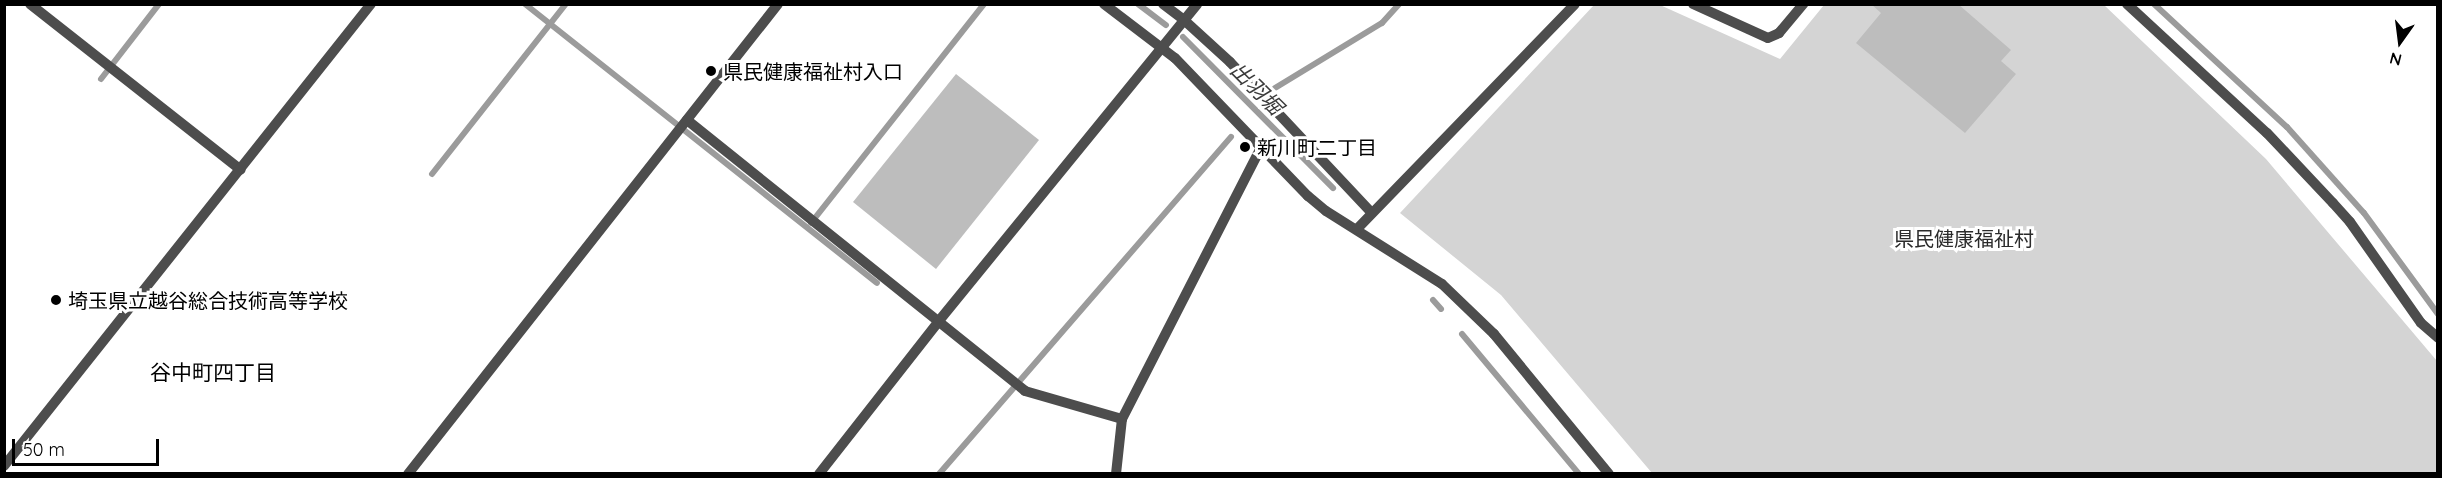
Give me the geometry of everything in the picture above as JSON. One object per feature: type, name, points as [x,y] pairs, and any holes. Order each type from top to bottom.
[{"type":"street","points":[[30,4],[241,170]]},
{"type":"street","points":[[4,466],[371,4]]},
{"type":"street","points":[[408,474],[778,4]]},
{"type":"street","points":[[1104,4],[1161,47],[1308,196],[1326,211],[1442,284],[1494,334],[1609,474]]},
{"type":"street","points":[[1163,4],[1230,62],[1372,213]]},
{"type":"street","points":[[819,474],[938,322],[1197,4]]},
{"type":"street","points":[[1357,229],[1575,4]]},
{"type":"street","points":[[1693,4],[1768,38],[1779,33],[1803,4]]},
{"type":"street","points":[[2127,4],[2267,133],[2333,203],[2350,222],[2421,322],[2438,338]]},
{"type":"street","points":[[687,120],[1025,391],[1122,419]]},
{"type":"street","points":[[1116,474],[1122,419],[1261,147]]},
{"type":"green space","name":"県民健康福祉村","points":[[1594,5],[1660,5],[1780,59],[1824,5],[2104,5],[2266,159],[2437,361],[2437,473],[1652,473],[1501,295],[1400,213]]},
{"type":"building","points":[[1871,4],[1958,4],[2011,50],[2001,61],[2016,74],[1965,133],[1856,43],[1881,13]]},
{"type":"building","points":[[956,74],[1039,140],[936,269],[853,202]]},
{"type":"waterway","points":[[101,79],[159,4]]},
{"type":"waterway","points":[[525,4],[877,283]]},
{"type":"waterway","points":[[432,174],[566,4]]},
{"type":"waterway","points":[[811,223],[984,4]]},
{"type":"waterway","name":"出羽堀","points":[[1138,4],[1166,25]]},
{"type":"waterway","points":[[1275,88],[1382,23],[1399,4]]},
{"type":"waterway","points":[[2154,4],[2287,127],[2364,213],[2438,314]]},
{"type":"waterway","name":"出羽堀","points":[[1183,37],[1333,188]]},
{"type":"waterway","points":[[939,474],[1231,137]]},
{"type":"waterway","name":"出羽堀","points":[[1433,300],[1441,309]]},
{"type":"waterway","name":"出羽堀","points":[[1462,334],[1579,474]]},
{"type":"place","name":"県民健康福祉村入口","points":[[711,71]]},
{"type":"place","name":"新川町二丁目","points":[[1245,147]]},
{"type":"place","name":"埼玉県立越谷総合技術高等学校","points":[[56,300]]},
{"type":"district","name":"谷中町四丁目","points":[[213,372]]}]
